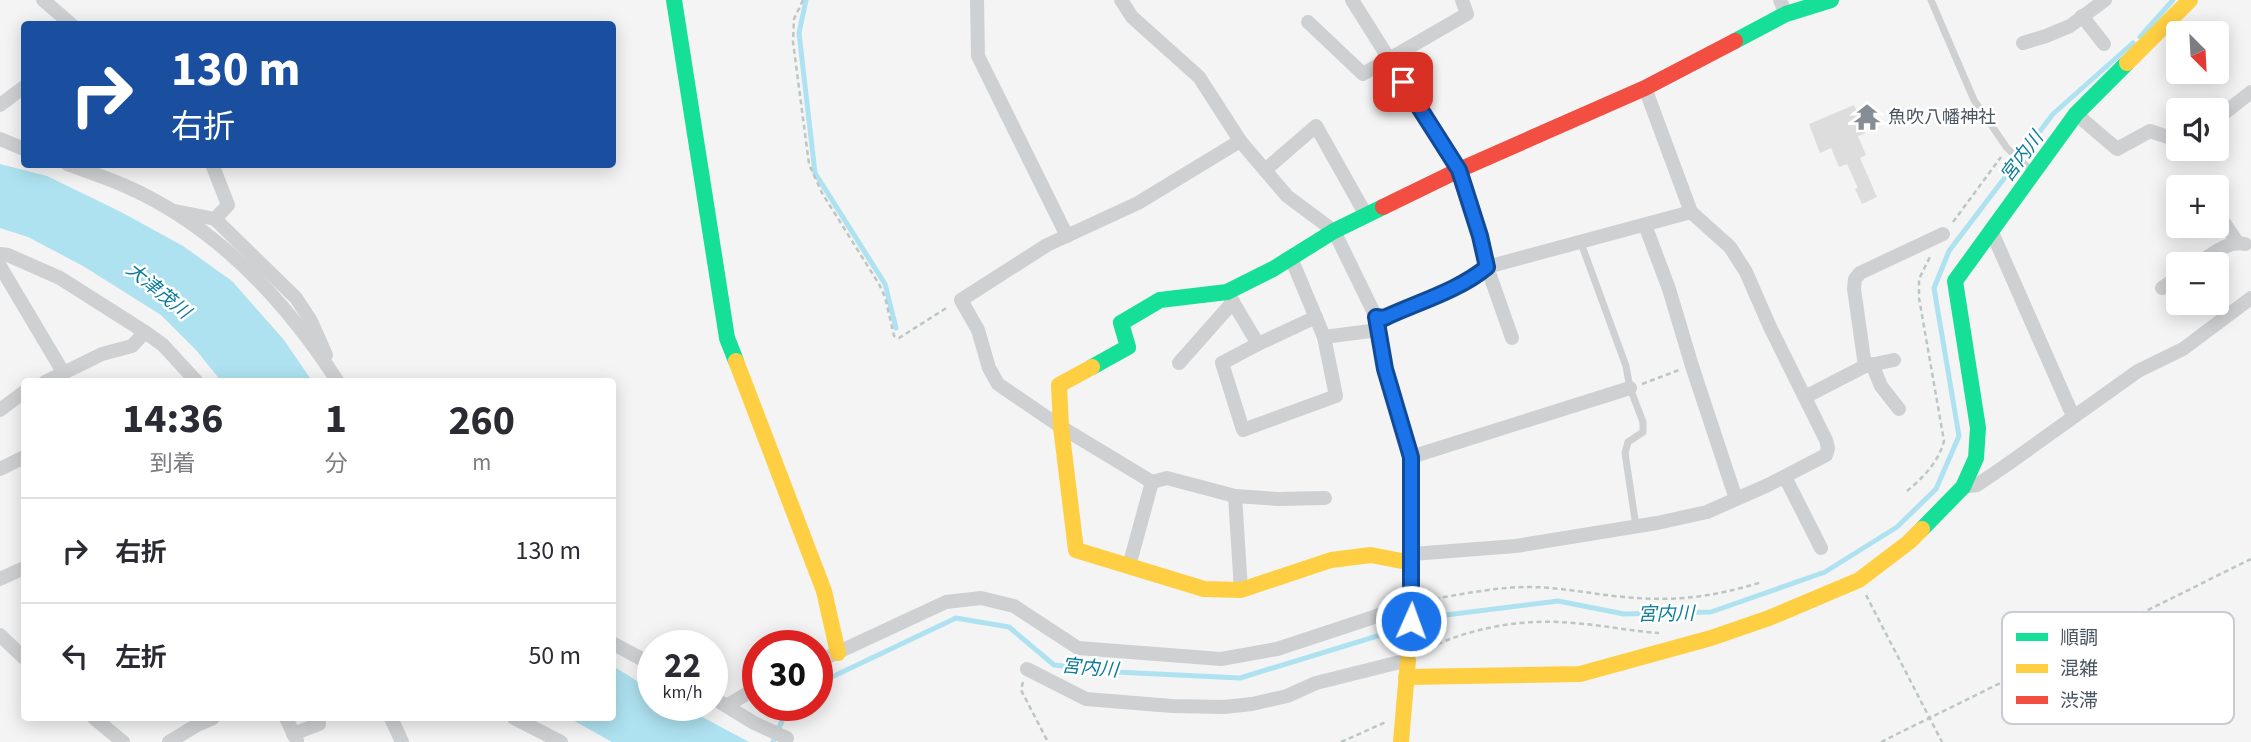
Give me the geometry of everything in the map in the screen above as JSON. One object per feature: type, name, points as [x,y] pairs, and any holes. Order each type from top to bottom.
[{"type":"street","points":[[43,0],[68,21]]},
{"type":"street","points":[[674,0],[727,338],[824,591],[838,653]]},
{"type":"street","points":[[977,0],[978,56],[1067,236]]},
{"type":"street","points":[[1121,0],[1132,17],[1199,77],[1240,141],[1287,196],[1334,230],[1377,323],[1385,369],[1411,457],[1412,601],[1401,742]]},
{"type":"street","points":[[1352,0],[1459,170],[1487,267],[1512,338]]},
{"type":"street","points":[[1308,22],[1363,74],[1467,14],[1462,0]]},
{"type":"street","points":[[1179,363],[1230,297],[1334,230],[1459,170],[1645,88],[1783,7],[1831,0]]},
{"type":"street","points":[[2023,43],[2070,26],[2105,0]]},
{"type":"street","points":[[1406,677],[1580,674],[1711,638],[1769,618],[1859,580],[1909,542],[1963,487],[1976,458],[1978,428],[1955,281],[2076,114],[2190,0]]},
{"type":"street","points":[[2082,16],[2104,44]]},
{"type":"street","points":[[1230,297],[1160,300],[1121,323],[1128,347],[1059,385],[1061,427],[1076,550],[1204,589],[1241,590],[1331,560],[1371,555],[1412,558],[1516,546],[1707,512],[1785,477],[1826,455],[1828,447],[1746,272],[1730,247],[1691,212],[1645,88]]},
{"type":"street","points":[[0,105],[21,89]]},
{"type":"street","points":[[2229,109],[2251,92]]},
{"type":"street","points":[[2076,114],[2117,149],[2150,131],[2166,136]]},
{"type":"street","points":[[1265,170],[1316,126],[1366,215]]},
{"type":"street","points":[[0,139],[21,148]]},
{"type":"street","points":[[1240,141],[1138,203],[1047,245],[961,300],[978,330],[989,368],[998,384],[1061,427],[1152,482],[1167,478],[1235,496],[1325,498]]},
{"type":"street","points":[[77,168],[124,186],[170,210],[233,255],[285,310],[336,378]]},
{"type":"street","points":[[214,168],[228,205],[215,219]]},
{"type":"street","points":[[170,210],[215,219],[296,298],[311,321],[337,378]]},
{"type":"street","points":[[1324,337],[1377,323],[1473,279],[1487,267],[1691,212]]},
{"type":"street","points":[[1645,225],[1669,289],[1736,499]]},
{"type":"street","points":[[2215,252],[2246,244],[2229,226]]},
{"type":"street","points":[[1991,230],[2073,416]]},
{"type":"street","points":[[1899,409],[1869,365],[1854,289],[1855,279],[1860,273],[1943,234]]},
{"type":"street","points":[[0,254],[60,278],[145,332],[163,345],[193,378]]},
{"type":"street","points":[[1291,258],[1316,317],[1324,337],[1336,396],[1243,430],[1222,362],[1316,317]]},
{"type":"street","points":[[0,267],[63,372]]},
{"type":"street","points":[[2162,288],[2166,285]]},
{"type":"street","points":[[1230,297],[1258,344]]},
{"type":"street","points":[[1963,487],[1977,485],[2006,466],[2137,371],[2183,349],[2218,326],[2251,298]]},
{"type":"street","points":[[52,378],[102,354],[132,346],[145,332]]},
{"type":"street","points":[[1805,397],[1869,365],[1894,360]]},
{"type":"street","points":[[1411,457],[1630,388]]},
{"type":"street","points":[[0,411],[21,394]]},
{"type":"street","points":[[0,469],[21,458]]},
{"type":"street","points":[[1785,477],[1821,548]]},
{"type":"street","points":[[1129,566],[1152,482]]},
{"type":"street","points":[[1235,496],[1241,590]]},
{"type":"street","points":[[0,579],[21,569]]},
{"type":"street","points":[[833,655],[946,602],[981,598],[1014,606],[1078,648],[1221,659],[1277,649],[1371,618],[1412,601]]},
{"type":"street","points":[[0,635],[21,655]]},
{"type":"street","points":[[616,645],[637,656]]},
{"type":"street","points":[[1027,669],[1086,699],[1224,707],[1287,696],[1316,683],[1408,660]]},
{"type":"street","points":[[742,697],[728,705],[754,723],[786,738]]},
{"type":"street","points":[[98,721],[123,742]]},
{"type":"street","points":[[169,742],[206,721]]},
{"type":"street","points":[[287,721],[295,738],[319,724]]},
{"type":"street","points":[[392,721],[402,742]]},
{"type":"street","points":[[520,721],[561,742]]},
{"type":"lane","points":[[1931,0],[1975,100],[2007,148],[2035,173]]},
{"type":"lane","points":[[1581,243],[1626,366],[1630,388],[1643,422],[1643,432],[1628,442],[1625,453],[1636,526]]},
{"type":"path","points":[[803,0],[794,19],[793,42],[809,164],[822,193],[879,284],[885,297],[894,336],[899,338],[961,300]]},
{"type":"path","points":[[1630,388],[1692,366]]},
{"type":"path","points":[[2144,612],[2251,559]]},
{"type":"path","points":[[1859,580],[1941,742]]},
{"type":"path","points":[[1412,601],[1525,587],[1574,589],[1622,597],[1687,599],[1711,596],[1762,582]]},
{"type":"path","points":[[1408,660],[1451,638],[1470,632],[1532,621],[1662,633]]},
{"type":"path","points":[[1027,669],[1021,690],[1048,742]]},
{"type":"path","points":[[1881,742],[2002,683]]},
{"type":"path","points":[[1341,742],[1382,722],[1402,721]]},
{"type":"water","name":"大津茂川","points":[[0,164],[47,176],[183,246],[232,281],[284,340],[310,378],[219,378],[196,350],[161,315],[83,266],[28,237],[0,228]]},
{"type":"water","points":[[616,668],[637,681],[637,721],[710,721],[749,742],[612,742],[574,721],[616,721]]},
{"type":"building","points":[[1854,105],[1866,133],[1858,136],[1866,155],[1860,158],[1877,197],[1862,204],[1847,164],[1839,167],[1831,148],[1820,153],[1809,124]]},
{"type":"waterway","points":[[806,0],[799,33],[815,173],[885,284],[896,328]]},
{"type":"waterway","name":"宮内川","points":[[2140,37],[2173,0]]},
{"type":"waterway","name":"宮内川","points":[[833,676],[956,618],[1009,627],[1054,665],[1116,672],[1240,678],[1446,615],[1558,601],[1624,614],[1711,612],[1825,572],[1897,527],[1936,489],[1959,436],[1934,288],[1949,251],[2053,114],[2133,43]]},
{"type":"waterway","name":"宮内川","points":[[773,742],[782,721]]},
{"type":"traffic: fast","points":[[674,0],[727,338],[736,361]]},
{"type":"traffic: fast","points":[[1735,41],[1786,14],[1831,0]]},
{"type":"traffic: fast","points":[[1922,529],[1963,487],[1976,458],[1978,428],[1955,281],[2076,114],[2127,63]]},
{"type":"traffic: fast","points":[[1092,367],[1128,347],[1121,323],[1160,300],[1227,292],[1273,269],[1334,231],[1383,207]]},
{"type":"traffic: slow","points":[[2127,63],[2190,0]]},
{"type":"traffic: slow","points":[[736,361],[824,591],[838,653]]},
{"type":"traffic: slow","points":[[1092,367],[1059,385],[1061,427],[1076,550],[1204,589],[1241,590],[1331,560],[1371,555],[1412,563]]},
{"type":"traffic: slow","points":[[1406,677],[1580,674],[1711,638],[1769,618],[1859,580],[1922,529]]},
{"type":"traffic: slow","points":[[1401,742],[1408,660]]},
{"type":"traffic: jam","points":[[1383,207],[1459,170],[1645,88],[1735,41]]},
{"type":"place","name":"魚吹八幡神社","points":[[1867,117]]},
{"type":"route","points":[[1403,82],[1459,170],[1487,267],[1473,279],[1384,318],[1376,317],[1385,369],[1411,457],[1411,621]]}]
